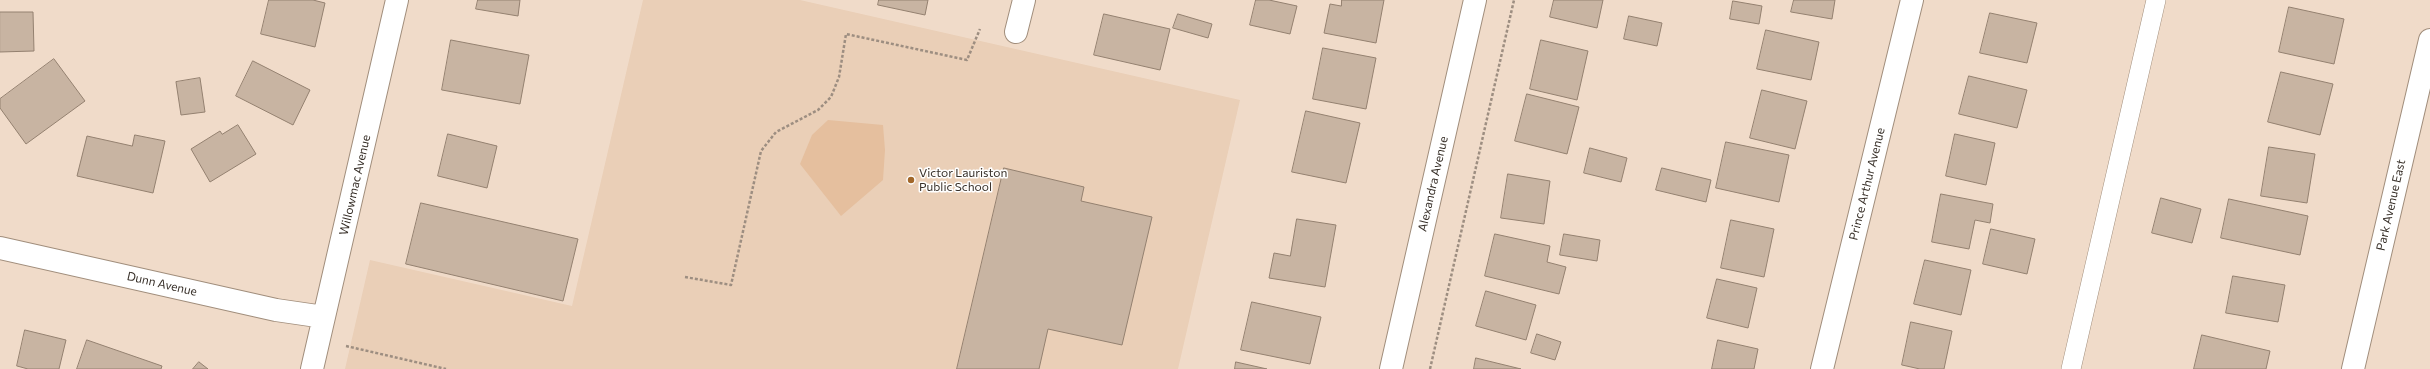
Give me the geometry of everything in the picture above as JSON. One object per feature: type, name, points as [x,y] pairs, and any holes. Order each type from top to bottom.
[{"type":"street","name":"Willowmac Avenue","points":[[312,369],[397,0]]},
{"type":"street","points":[[1016,32],[1024,0]]},
{"type":"street","name":"Alexandra Avenue","points":[[1391,369],[1475,0]]},
{"type":"street","name":"Prince Arthur Avenue","points":[[1822,369],[1912,0]]},
{"type":"street","name":"Park Avenue East","points":[[2353,369],[2430,40]]},
{"type":"street","name":"Dunn Avenue","points":[[0,248],[276,310],[324,317]]},
{"type":"lane","points":[[2071,369],[2156,0]]},
{"type":"path","points":[[1430,369],[1514,0]]},
{"type":"path","points":[[685,277],[731,286],[761,151],[776,132],[818,110],[831,98],[839,77],[846,34],[967,60],[980,29]]},
{"type":"path","points":[[345,346],[446,369]]},
{"type":"shaded area","name":"Victor Lauriston Public School","points":[[643,0],[800,0],[1240,100],[1178,369],[345,369],[370,260],[572,306]]},
{"type":"shaded area","points":[[828,120],[883,125],[885,150],[883,180],[841,216],[800,164],[812,135]]},
{"type":"building","points":[[269,0],[313,0],[325,3],[315,47],[261,34]]},
{"type":"building","points":[[478,0],[520,0],[518,16],[476,9]]},
{"type":"building","points":[[879,0],[928,0],[925,15],[878,5]]},
{"type":"building","points":[[1256,0],[1269,0],[1297,6],[1290,34],[1250,25]]},
{"type":"building","points":[[1342,0],[1384,0],[1376,43],[1324,33],[1330,4],[1341,6]]},
{"type":"building","points":[[1554,0],[1603,0],[1597,28],[1550,17]]},
{"type":"building","points":[[1794,0],[1835,0],[1832,19],[1791,12]]},
{"type":"building","points":[[1733,1],[1762,6],[1759,24],[1730,19]]},
{"type":"building","points":[[2289,7],[2344,19],[2334,64],[2279,52]]},
{"type":"building","points":[[0,12],[33,12],[34,51],[0,52]]},
{"type":"building","points":[[1990,13],[2037,23],[2027,63],[1980,53]]},
{"type":"building","points":[[1104,14],[1170,29],[1160,70],[1094,55]]},
{"type":"building","points":[[1178,14],[1212,24],[1208,38],[1173,28]]},
{"type":"building","points":[[1629,16],[1662,23],[1657,46],[1624,39]]},
{"type":"building","points":[[1766,30],[1819,42],[1811,80],[1757,69]]},
{"type":"building","points":[[451,40],[529,55],[520,104],[442,90]]},
{"type":"building","points":[[1541,40],[1588,51],[1577,100],[1530,89]]},
{"type":"building","points":[[1323,48],[1376,58],[1366,109],[1313,99]]},
{"type":"building","points":[[54,59],[85,101],[26,144],[0,108],[0,99]]},
{"type":"building","points":[[253,61],[310,90],[293,125],[236,96]]},
{"type":"building","points":[[2281,72],[2333,84],[2320,135],[2268,122]]},
{"type":"building","points":[[1969,76],[2027,90],[2017,128],[1959,114]]},
{"type":"building","points":[[200,78],[205,112],[181,115],[176,82]]},
{"type":"building","points":[[1762,90],[1807,101],[1795,149],[1750,138]]},
{"type":"building","points":[[1527,94],[1579,107],[1567,154],[1515,141]]},
{"type":"building","points":[[1306,111],[1360,123],[1346,183],[1292,172]]},
{"type":"building","points":[[238,125],[256,154],[210,182],[191,149],[220,131],[222,134]]},
{"type":"building","points":[[448,134],[497,146],[487,188],[438,176]]},
{"type":"building","points":[[1955,134],[1995,143],[1986,185],[1946,176]]},
{"type":"building","points":[[135,135],[165,141],[153,193],[77,176],[87,136],[132,146]]},
{"type":"building","points":[[1726,142],[1789,155],[1779,202],[1716,188]]},
{"type":"building","points":[[2269,147],[2315,154],[2307,203],[2261,196]]},
{"type":"building","points":[[1590,148],[1627,158],[1621,182],[1584,173]]},
{"type":"building","points":[[1004,168],[1084,187],[1081,201],[1152,217],[1122,345],[1048,329],[1039,369],[957,369]]},
{"type":"building","points":[[1662,168],[1711,180],[1706,202],[1656,190]]},
{"type":"building","points":[[1508,174],[1550,181],[1544,224],[1501,218]]},
{"type":"building","points":[[1941,194],[1993,204],[1990,223],[1975,220],[1969,249],[1932,242]]},
{"type":"building","points":[[2161,198],[2201,209],[2192,243],[2152,233]]},
{"type":"building","points":[[2229,199],[2308,216],[2300,255],[2221,238]]},
{"type":"building","points":[[421,203],[578,239],[563,301],[406,264]]},
{"type":"building","points":[[1297,219],[1336,225],[1325,287],[1269,278],[1274,253],[1290,256]]},
{"type":"building","points":[[1731,220],[1774,229],[1764,277],[1721,268]]},
{"type":"building","points":[[1991,229],[2035,239],[2027,274],[1983,264]]},
{"type":"building","points":[[1495,234],[1550,246],[1547,262],[1566,267],[1559,294],[1485,276]]},
{"type":"building","points":[[1564,234],[1600,240],[1597,261],[1560,255]]},
{"type":"building","points":[[1925,260],[1971,270],[1961,315],[1914,304]]},
{"type":"building","points":[[2233,276],[2285,285],[2278,322],[2226,313]]},
{"type":"building","points":[[1717,279],[1757,288],[1748,328],[1707,318]]},
{"type":"building","points":[[1486,291],[1536,305],[1526,340],[1476,326]]},
{"type":"building","points":[[1252,302],[1321,317],[1310,364],[1241,350]]},
{"type":"building","points":[[1911,322],[1952,331],[1944,369],[1920,369],[1902,365]]},
{"type":"building","points":[[25,330],[66,340],[59,369],[28,369],[17,366]]},
{"type":"building","points":[[1537,334],[1561,342],[1555,360],[1531,353]]},
{"type":"building","points":[[2202,335],[2270,351],[2266,369],[2194,369]]},
{"type":"building","points":[[87,340],[162,366],[161,369],[77,369]]},
{"type":"building","points":[[1718,340],[1758,349],[1754,369],[1712,369]]},
{"type":"building","points":[[1476,358],[1521,369],[1474,369]]},
{"type":"building","points":[[199,362],[208,369],[193,369]]},
{"type":"building","points":[[1236,362],[1267,369],[1235,369]]},
{"type":"place","name":"Victor Lauriston Public School","points":[[911,180]]}]
